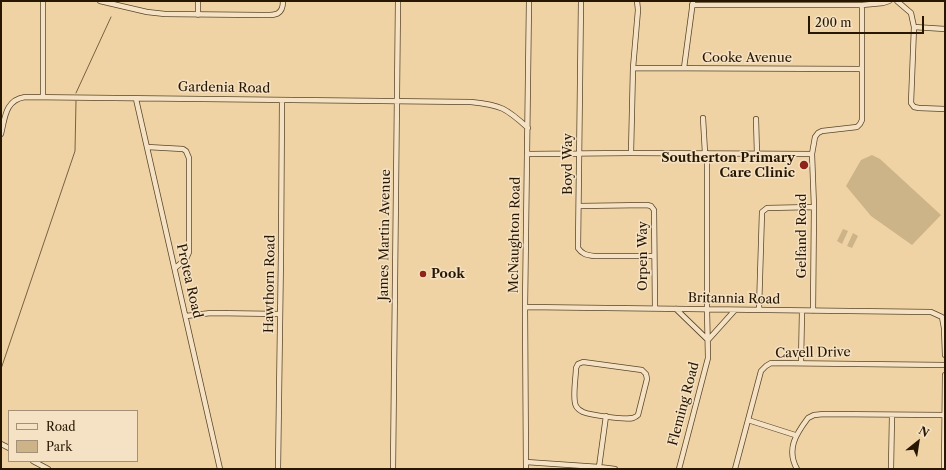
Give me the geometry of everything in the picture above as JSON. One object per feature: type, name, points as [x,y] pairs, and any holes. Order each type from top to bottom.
[{"type":"street","points":[[43,1],[43,97]]},
{"type":"street","points":[[100,1],[147,12],[198,15],[269,15],[281,11],[283,1]]},
{"type":"street","points":[[198,1],[198,15]]},
{"type":"street","name":"James Martin Avenue","points":[[393,469],[398,1]]},
{"type":"street","name":"McNaughton Road","points":[[526,469],[525,307],[530,1]]},
{"type":"street","name":"Boyd Way","points":[[581,1],[578,248],[581,253],[594,256],[654,256]]},
{"type":"street","points":[[631,153],[633,68],[638,10],[637,1]]},
{"type":"street","points":[[684,68],[692,3],[862,5],[889,1]]},
{"type":"street","points":[[898,1],[911,13],[914,27],[911,103],[914,107],[918,108],[945,109]]},
{"type":"street","name":"Gelfand Road","points":[[813,311],[814,207],[812,154],[815,137],[818,133],[822,131],[857,127],[862,120],[862,5]]},
{"type":"street","points":[[914,27],[945,29]]},
{"type":"street","name":"Cooke Avenue","points":[[633,68],[861,69]]},
{"type":"street","name":"Gardenia Road","points":[[1,134],[7,111],[13,101],[18,98],[25,97],[471,102],[492,104],[500,107],[513,115],[528,128]]},
{"type":"street","name":"Protea Road","points":[[136,99],[220,469]]},
{"type":"street","name":"Hawthorn Road","points":[[278,469],[282,100]]},
{"type":"street","name":"Fleming Road","points":[[679,469],[708,358],[706,153],[703,118]]},
{"type":"street","points":[[756,119],[757,154]]},
{"type":"street","points":[[147,147],[183,149],[186,151],[189,158],[189,252],[186,259],[175,268]]},
{"type":"street","points":[[528,154],[812,154]]},
{"type":"street","name":"Orpen Way","points":[[579,206],[647,205],[651,206],[654,210],[655,308]]},
{"type":"street","points":[[760,309],[762,212],[767,208],[814,207]]},
{"type":"street","name":"Britannia Road","points":[[525,307],[931,312],[942,317],[945,355]]},
{"type":"street","points":[[676,309],[708,340],[735,310]]},
{"type":"street","points":[[801,363],[802,311]]},
{"type":"street","points":[[186,316],[211,313],[280,314]]},
{"type":"street","points":[[583,362],[635,368],[642,370],[646,374],[647,379],[638,415],[634,418],[606,416],[582,412],[575,406],[576,368],[578,364],[583,362]]},
{"type":"street","name":"Cavell Drive","points":[[735,469],[761,371],[771,363],[945,364]]},
{"type":"street","points":[[944,469],[945,375]]},
{"type":"street","points":[[797,469],[792,458],[795,435],[808,418],[814,415],[944,415]]},
{"type":"street","points":[[891,469],[892,415]]},
{"type":"street","points":[[599,467],[606,416]]},
{"type":"street","points":[[748,420],[795,435]]},
{"type":"street","points":[[35,462],[48,469]]},
{"type":"street","points":[[526,462],[615,469]]},
{"type":"green space","points":[[872,155],[880,159],[941,215],[912,245],[871,216],[846,186],[861,160]]},
{"type":"green space","points":[[843,229],[848,231],[842,244],[837,241]]},
{"type":"green space","points":[[853,233],[858,236],[852,248],[847,246]]},
{"type":"waterway","points":[[76,93],[111,17]]},
{"type":"waterway","points":[[1,369],[75,151],[76,101]]},
{"type":"place","name":"Southerton Primary Care Clinic","points":[[804,165]]},
{"type":"place","name":"Pook","points":[[423,274]]}]
